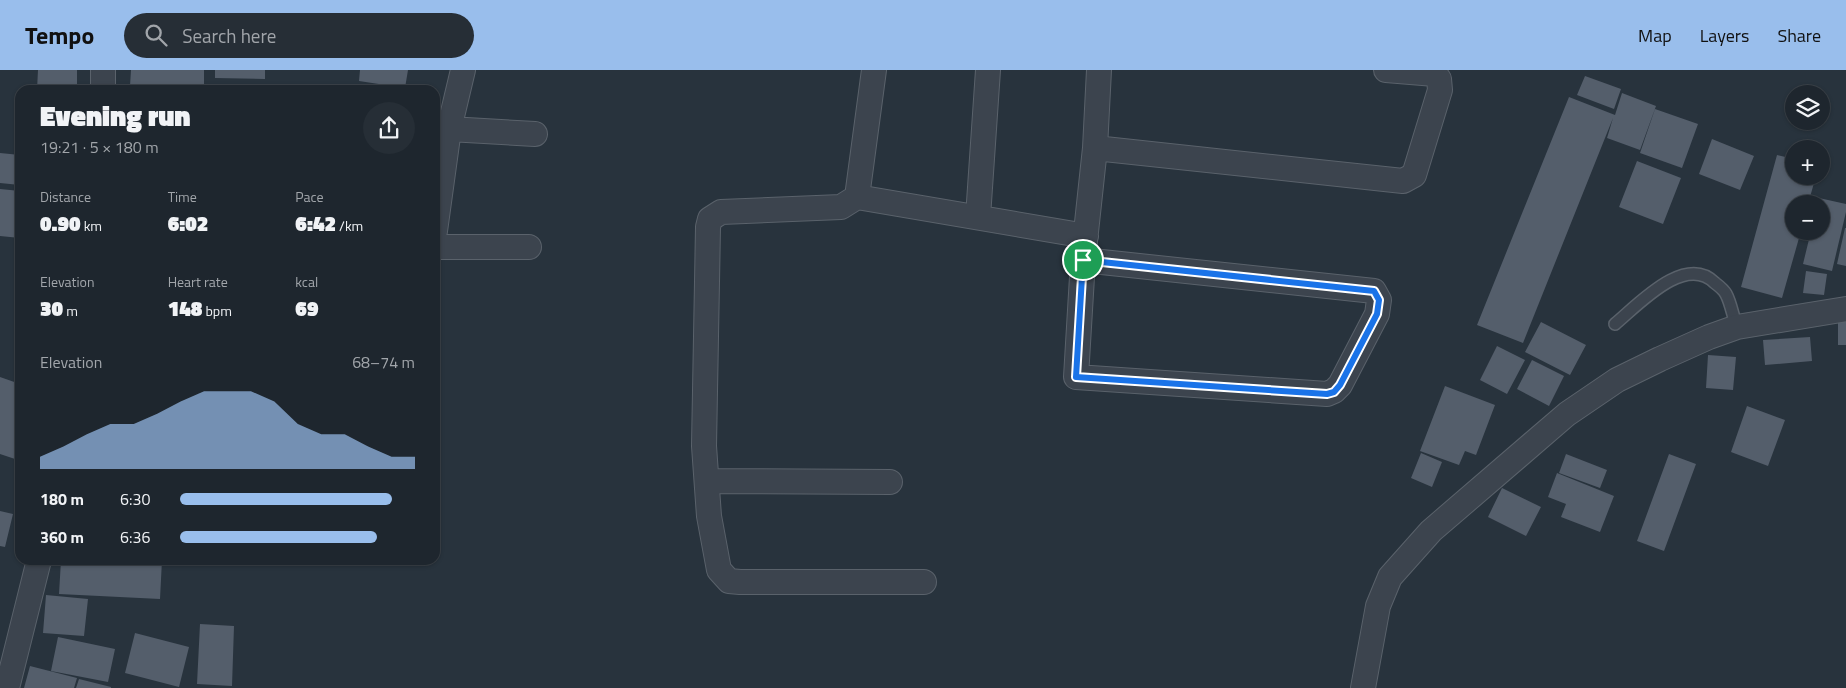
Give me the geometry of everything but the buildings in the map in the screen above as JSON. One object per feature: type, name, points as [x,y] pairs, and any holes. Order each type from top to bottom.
[{"type":"street","points":[[103,70],[103,85]]},
{"type":"street","points":[[440,194],[449,129],[463,70]]},
{"type":"street","points":[[857,197],[874,70]]},
{"type":"street","points":[[978,217],[988,70]]},
{"type":"street","points":[[1083,260],[1374,291],[1379,300],[1377,314],[1340,385],[1334,392],[1327,394],[1076,377],[1083,260],[1094,148],[1099,70]]},
{"type":"street","points":[[1094,148],[1403,181],[1414,175],[1440,90],[1439,80],[1434,74],[1386,70]]},
{"type":"street","points":[[449,129],[535,134]]},
{"type":"street","points":[[924,582],[740,582],[729,581],[719,570],[710,516],[704,436],[708,226],[710,219],[721,212],[841,207],[857,197],[1086,236]]},
{"type":"street","points":[[440,247],[529,247]]},
{"type":"street","points":[[1363,688],[1382,592],[1390,576],[1431,531],[1559,420],[1618,380],[1709,337],[1737,327],[1846,309]]},
{"type":"street","points":[[707,481],[890,482]]},
{"type":"street","points":[[7,688],[38,565]]},
{"type":"lane","points":[[1615,324],[1671,280],[1692,272],[1709,276],[1726,293],[1737,327]]},
{"type":"route","points":[[1083,260],[1374,291],[1379,300],[1377,314],[1340,385],[1334,392],[1327,394],[1076,377],[1083,260]]}]
